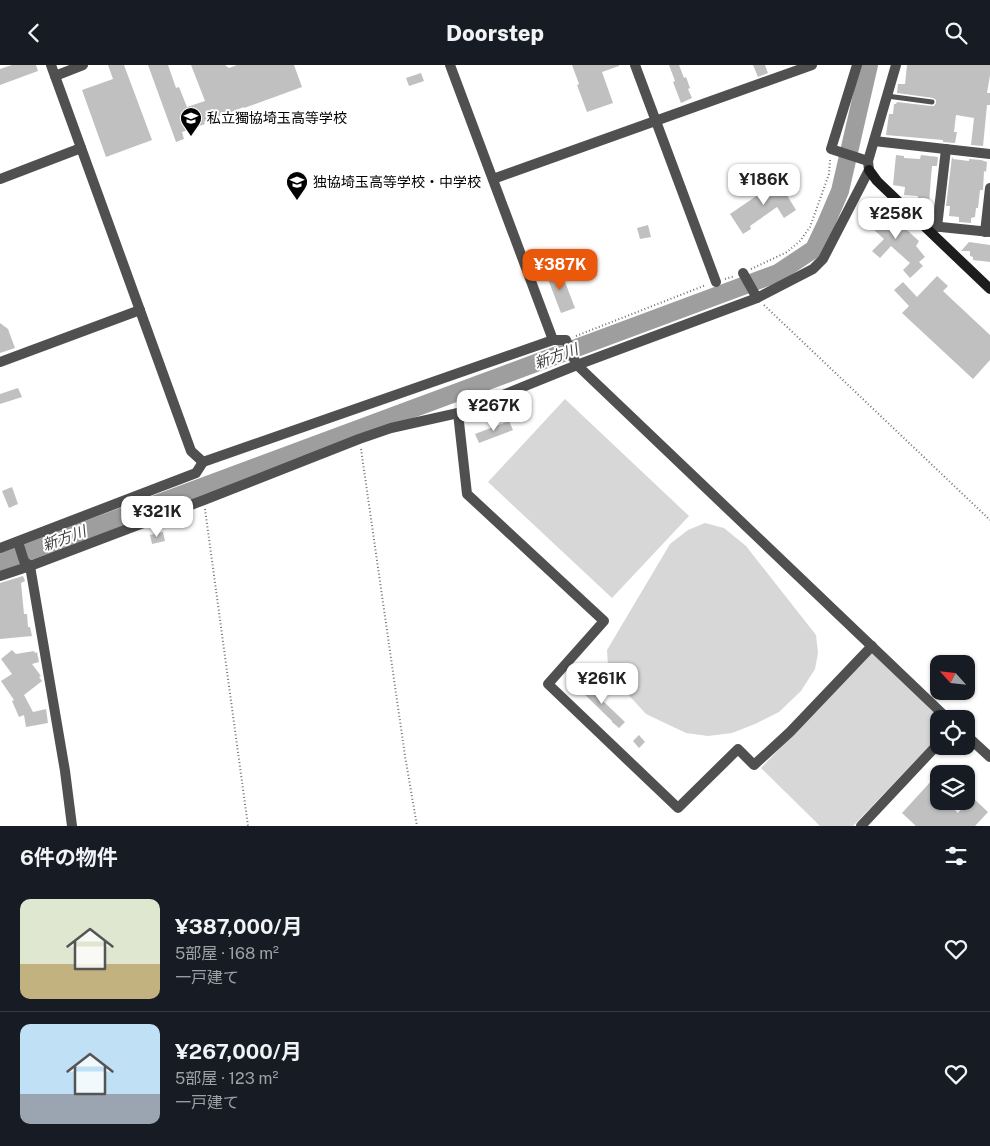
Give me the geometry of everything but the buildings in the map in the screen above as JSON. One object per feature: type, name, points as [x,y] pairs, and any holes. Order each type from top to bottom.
[{"type":"street","points":[[51,65],[191,451],[203,462]]},
{"type":"street","points":[[55,76],[84,65]]},
{"type":"street","points":[[450,65],[553,340]]},
{"type":"street","points":[[635,65],[716,282]]},
{"type":"street","points":[[493,179],[812,65]]},
{"type":"street","points":[[857,65],[831,149],[869,166],[877,181],[990,289]]},
{"type":"street","points":[[0,576],[27,564],[204,501],[359,439],[390,428],[458,413],[575,361],[757,298],[812,269],[823,259],[869,166],[874,141],[896,65]]},
{"type":"street","points":[[874,141],[990,155]]},
{"type":"street","points":[[0,179],[81,148]]},
{"type":"street","points":[[937,227],[946,149]]},
{"type":"street","points":[[923,225],[988,232],[990,189]]},
{"type":"street","points":[[743,273],[757,298]]},
{"type":"street","points":[[0,362],[140,310]]},
{"type":"street","points":[[2,545],[18,544],[196,473],[203,462],[553,340],[566,340],[575,361],[939,710]]},
{"type":"street","points":[[458,413],[467,494],[604,621],[548,684],[678,808],[738,749],[754,765],[790,732],[872,645]]},
{"type":"street","points":[[18,544],[27,564],[65,771],[72,826]]},
{"type":"street","points":[[975,743],[990,757]]},
{"type":"street","points":[[861,826],[930,753]]},
{"type":"lane","points":[[887,96],[932,102]]},
{"type":"path","points":[[566,340],[743,273],[787,252],[800,241],[810,227],[829,174],[831,149]]},
{"type":"path","points":[[757,298],[990,520]]},
{"type":"path","points":[[359,439],[417,826]]},
{"type":"path","points":[[204,501],[248,826]]},
{"type":"shaded area","points":[[565,399],[689,516],[612,598],[488,482]]},
{"type":"shaded area","points":[[705,523],[724,528],[746,546],[816,635],[818,653],[815,669],[801,691],[779,712],[732,733],[708,736],[686,733],[646,714],[613,678],[608,666],[607,650],[670,544],[688,530]]},
{"type":"shaded area","points":[[872,652],[934,710],[930,710],[930,745],[853,826],[820,826],[761,768]]},
{"type":"waterway","name":"新方川","points":[[0,562],[778,273],[814,249],[825,226],[840,191],[869,65]]},
{"type":"place","name":"私立獨協埼玉高等学校","points":[[191,137]]},
{"type":"place","name":"独協埼玉高等学校・中学校","points":[[297,201]]}]
